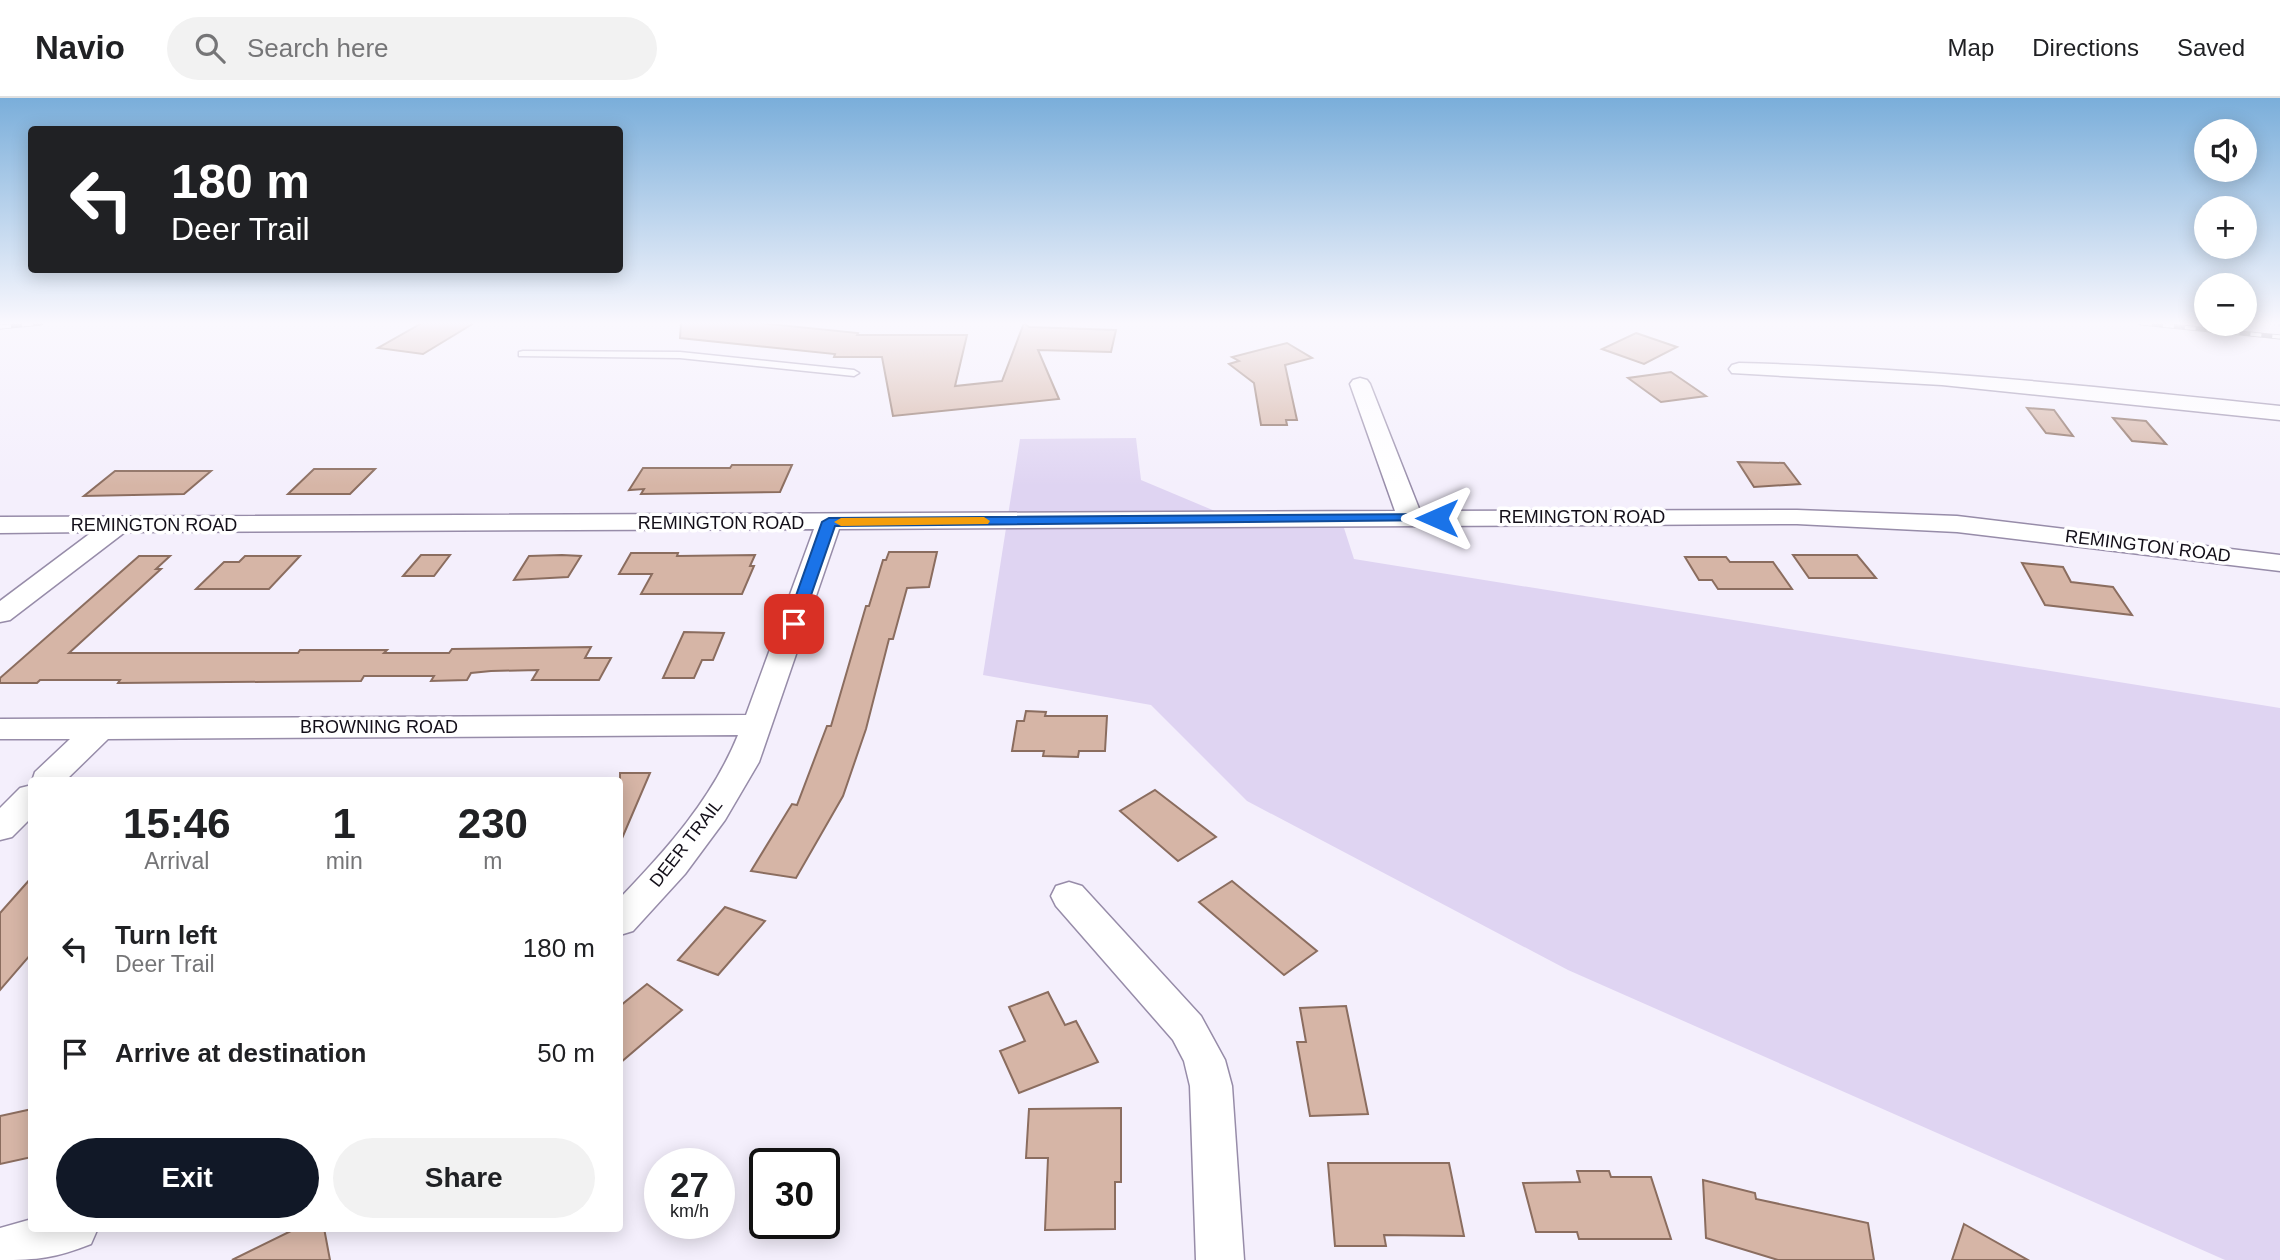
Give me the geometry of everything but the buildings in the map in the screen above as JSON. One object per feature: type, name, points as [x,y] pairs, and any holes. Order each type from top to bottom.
[{"type":"street","points":[[1923,377],[2280,413]]},
{"type":"street","points":[[1360,384],[1410,518]]},
{"type":"street","name":"REMINGTON ROAD","points":[[0,525],[1797,517],[1944,524],[2280,563]]},
{"type":"street","name":"DEER TRAIL","points":[[623,918],[673,865],[713,812],[743,762],[829,522]]},
{"type":"street","points":[[0,614],[118,525]]},
{"type":"street","name":"BROWNING ROAD","points":[[0,729],[758,725]]},
{"type":"street","points":[[50,777],[99,729]]},
{"type":"street","points":[[0,828],[28,800]]},
{"type":"street","points":[[1069,896],[1187,1028],[1204,1060],[1211,1086],[1220,1260]]},
{"type":"street","points":[[0,1251],[62,1232]]},
{"type":"shaded area","points":[[1136,438],[1141,480],[1253,527],[1344,528],[1354,559],[2280,708],[2280,1260],[2225,1260],[1568,970],[1247,801],[1151,705],[983,675],[1020,439]]},
{"type":"slow traffic","points":[[841,522],[984,521]]},
{"type":"route","points":[[794,624],[829,522],[1437,518]]}]
